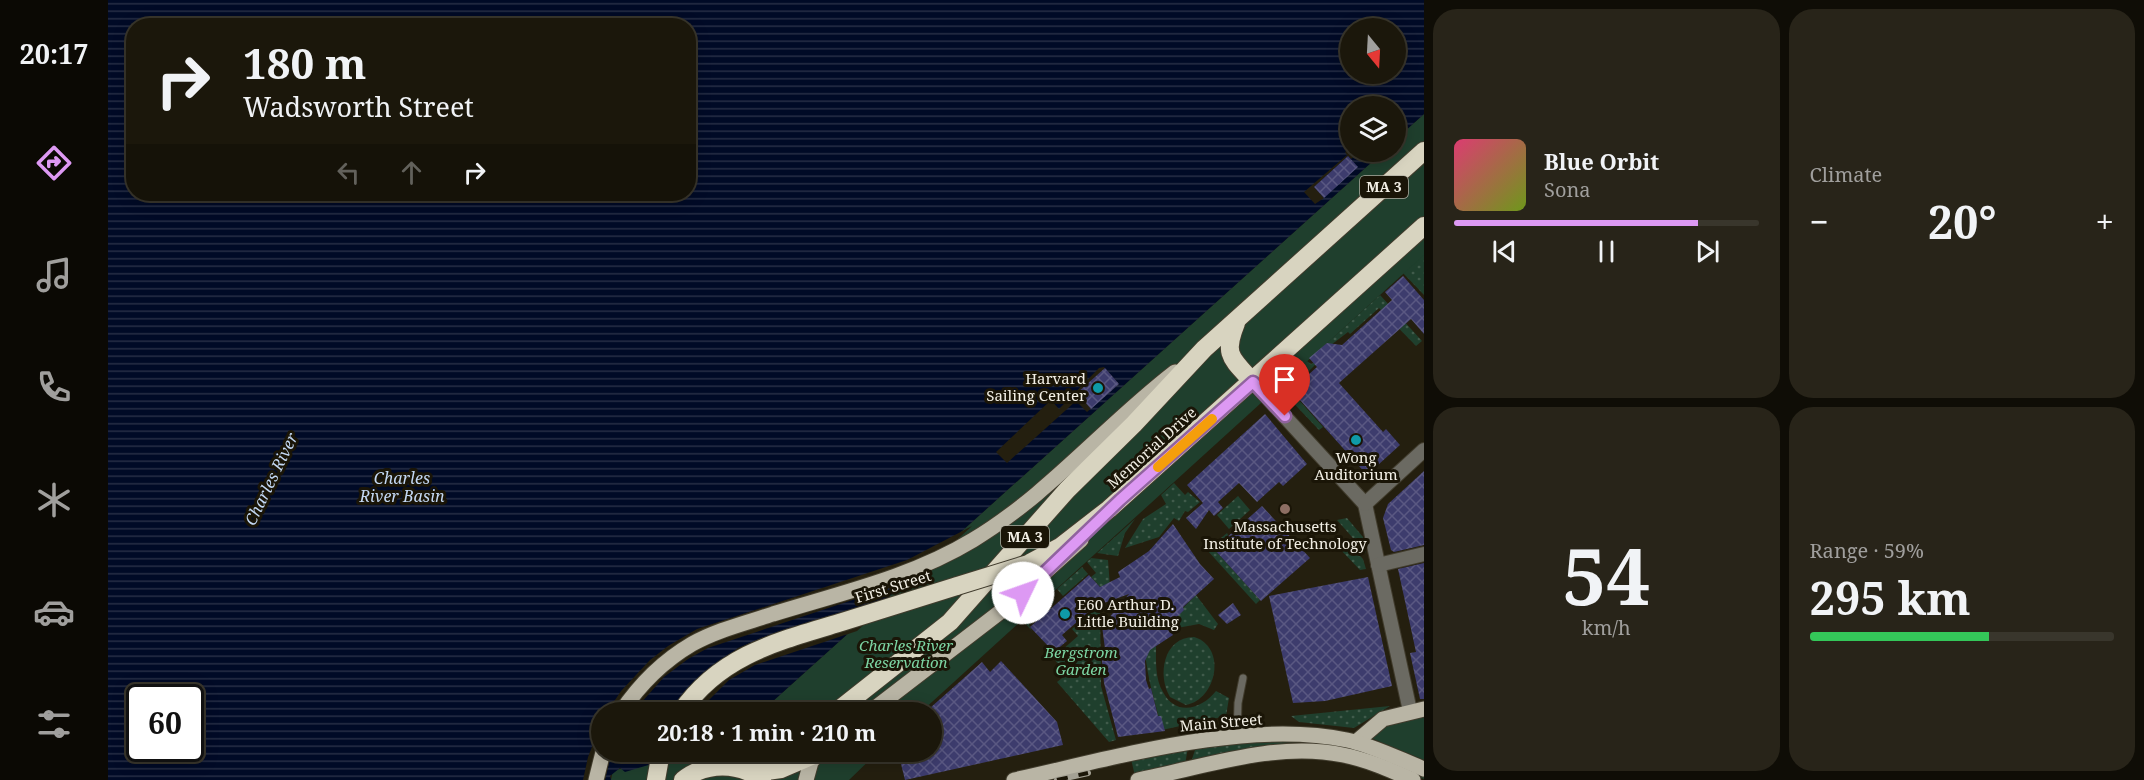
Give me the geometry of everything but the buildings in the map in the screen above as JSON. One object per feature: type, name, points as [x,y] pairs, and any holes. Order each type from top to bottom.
[{"type":"highway","name":"Memorial Drive","points":[[849,702],[950,622],[1067,490],[1134,424],[1204,349],[1424,151]]},
{"type":"highway","name":"Memorial Drive","points":[[1120,500],[1424,226]]},
{"type":"highway","points":[[1236,321],[1228,342],[1228,350],[1233,361],[1253,382]]},
{"type":"highway","name":"First Street","points":[[689,702],[709,679],[744,655],[771,644],[1028,564],[1066,543],[1120,500]]},
{"type":"highway","points":[[683,780],[698,771],[713,767],[732,767],[757,777],[785,770],[801,762]]},
{"type":"main road","name":"Memorial Drive","points":[[628,702],[660,667],[703,638],[884,580],[942,556],[973,540],[1010,515],[1139,400],[1204,349]]},
{"type":"main road","name":"Memorial Drive","points":[[883,702],[1009,605],[1120,500]]},
{"type":"main road","points":[[1353,749],[1383,718],[1417,710]]},
{"type":"main road","name":"Main Street","points":[[1014,780],[1173,745],[1237,737],[1318,736],[1353,749]]},
{"type":"main road","points":[[1353,749],[1413,780]]},
{"type":"main road","points":[[1138,780],[1275,752],[1353,749],[1424,769]]},
{"type":"main road","points":[[596,780],[600,762]]},
{"type":"main road","points":[[806,780],[814,762]]},
{"type":"street","points":[[1253,382],[1365,504],[1378,564],[1417,710]]},
{"type":"street","points":[[1365,504],[1424,450]]},
{"type":"street","points":[[1378,564],[1424,554]]},
{"type":"street","points":[[770,780],[766,776],[785,770]]},
{"type":"lane","points":[[1237,737],[1238,703],[1243,678]]},
{"type":"green space","name":"Charles River Reservation","points":[[1424,114],[1424,255],[932,702],[772,702],[1372,162],[1406,162],[1406,130]]},
{"type":"green space","points":[[1424,253],[1424,295],[1402,272]]},
{"type":"green space","points":[[1380,295],[1422,341],[1416,346],[1379,308],[1350,334],[1348,332],[1331,345],[1327,343]]},
{"type":"green space","points":[[1320,360],[1290,390],[1323,427],[1319,430],[1282,391],[1281,387],[1307,361],[1311,364]]},
{"type":"green space","points":[[1174,483],[1185,495],[1188,492],[1200,502],[1188,512],[1185,511],[1179,521],[1174,518],[1159,537],[1125,548],[1143,519],[1166,504],[1161,495]]},
{"type":"green space","points":[[1238,496],[1250,510],[1229,529],[1217,515]]},
{"type":"green space","points":[[1347,518],[1363,537],[1366,553],[1337,520]]},
{"type":"green space","points":[[1135,519],[1125,533],[1118,556],[1097,553]]},
{"type":"green space","points":[[1227,533],[1228,535],[1213,548],[1260,600],[1256,604],[1207,550]]},
{"type":"green space","points":[[1346,541],[1363,559],[1366,569],[1360,570],[1339,548]]},
{"type":"green space","points":[[1091,558],[1108,560],[1110,587],[1105,592],[1091,577],[1096,573],[1087,562]]},
{"type":"green space","points":[[1082,567],[1088,574],[1063,596],[1057,589]]},
{"type":"green space","points":[[1196,595],[1218,624],[1214,630],[1199,624],[1177,628],[1173,623],[1178,620],[1175,616]]},
{"type":"green space","points":[[1049,597],[1054,602],[1029,625],[1032,631],[1023,621]]},
{"type":"green space","name":"Bergstrom Garden","points":[[1100,605],[1101,686],[1116,740],[1109,742],[1057,682],[1067,674],[1053,658],[1078,636],[1072,629]]},
{"type":"green space","points":[[1194,637],[1211,651],[1214,672],[1205,693],[1197,701],[1186,705],[1170,697],[1164,679],[1164,669],[1169,650],[1175,643]]},
{"type":"green space","points":[[1156,646],[1156,670],[1168,700],[1175,705],[1189,708],[1204,702],[1216,691],[1229,698],[1226,716],[1162,730],[1149,680],[1145,650]]},
{"type":"green space","points":[[1390,706],[1354,728],[1299,722],[1291,716]]},
{"type":"green space","points":[[1424,714],[1424,760],[1371,738],[1378,728]]},
{"type":"green space","points":[[1262,741],[1341,745],[1361,750],[1424,775],[1424,779],[1364,754],[1191,762],[1196,747]]},
{"type":"green space","points":[[1188,747],[1185,765],[1135,776],[1131,759]]},
{"type":"green space","points":[[868,762],[849,780],[611,780],[613,770],[660,763]]},
{"type":"water","name":"Charles River Basin","points":[[108,0],[1424,0],[1424,114],[1406,130],[1406,96],[1340,96],[1340,162],[1372,162],[772,702],[591,702],[591,762],[658,762],[625,772],[620,768],[610,776],[611,780],[108,780]]},
{"type":"pier","points":[[1341,162],[1314,187],[1324,198],[1315,204],[1304,192]]},
{"type":"pier","points":[[1104,367],[1119,384],[1087,412],[1076,401],[1007,463],[996,452],[1051,400],[1059,409],[1099,368]]},
{"type":"pier","points":[[972,526],[913,580],[708,648],[688,659],[664,677],[642,702],[614,702],[650,660],[697,629],[907,560]]},
{"type":"pier","points":[[895,596],[857,631],[755,665],[729,680],[707,702],[679,702],[696,680],[738,648],[769,635]]},
{"type":"pier","points":[[591,749],[591,762],[609,762],[605,780],[583,780]]},
{"type":"railway","points":[[1057,780],[1088,773]]},
{"type":"slow traffic","points":[[1158,467],[1212,419]]},
{"type":"place","name":"Harvard Sailing Center","points":[[1098,388]]},
{"type":"place","name":"Wong Auditorium","points":[[1356,440]]},
{"type":"place","name":"Massachusetts Institute of Technology","points":[[1285,509]]},
{"type":"place","name":"E60 Arthur D. Little Building","points":[[1065,614]]},
{"type":"route","points":[[1023,593],[1120,500],[1253,382],[1285,416]]},
{"type":"water label","name":"Charles River","points":[[271,479]]}]
